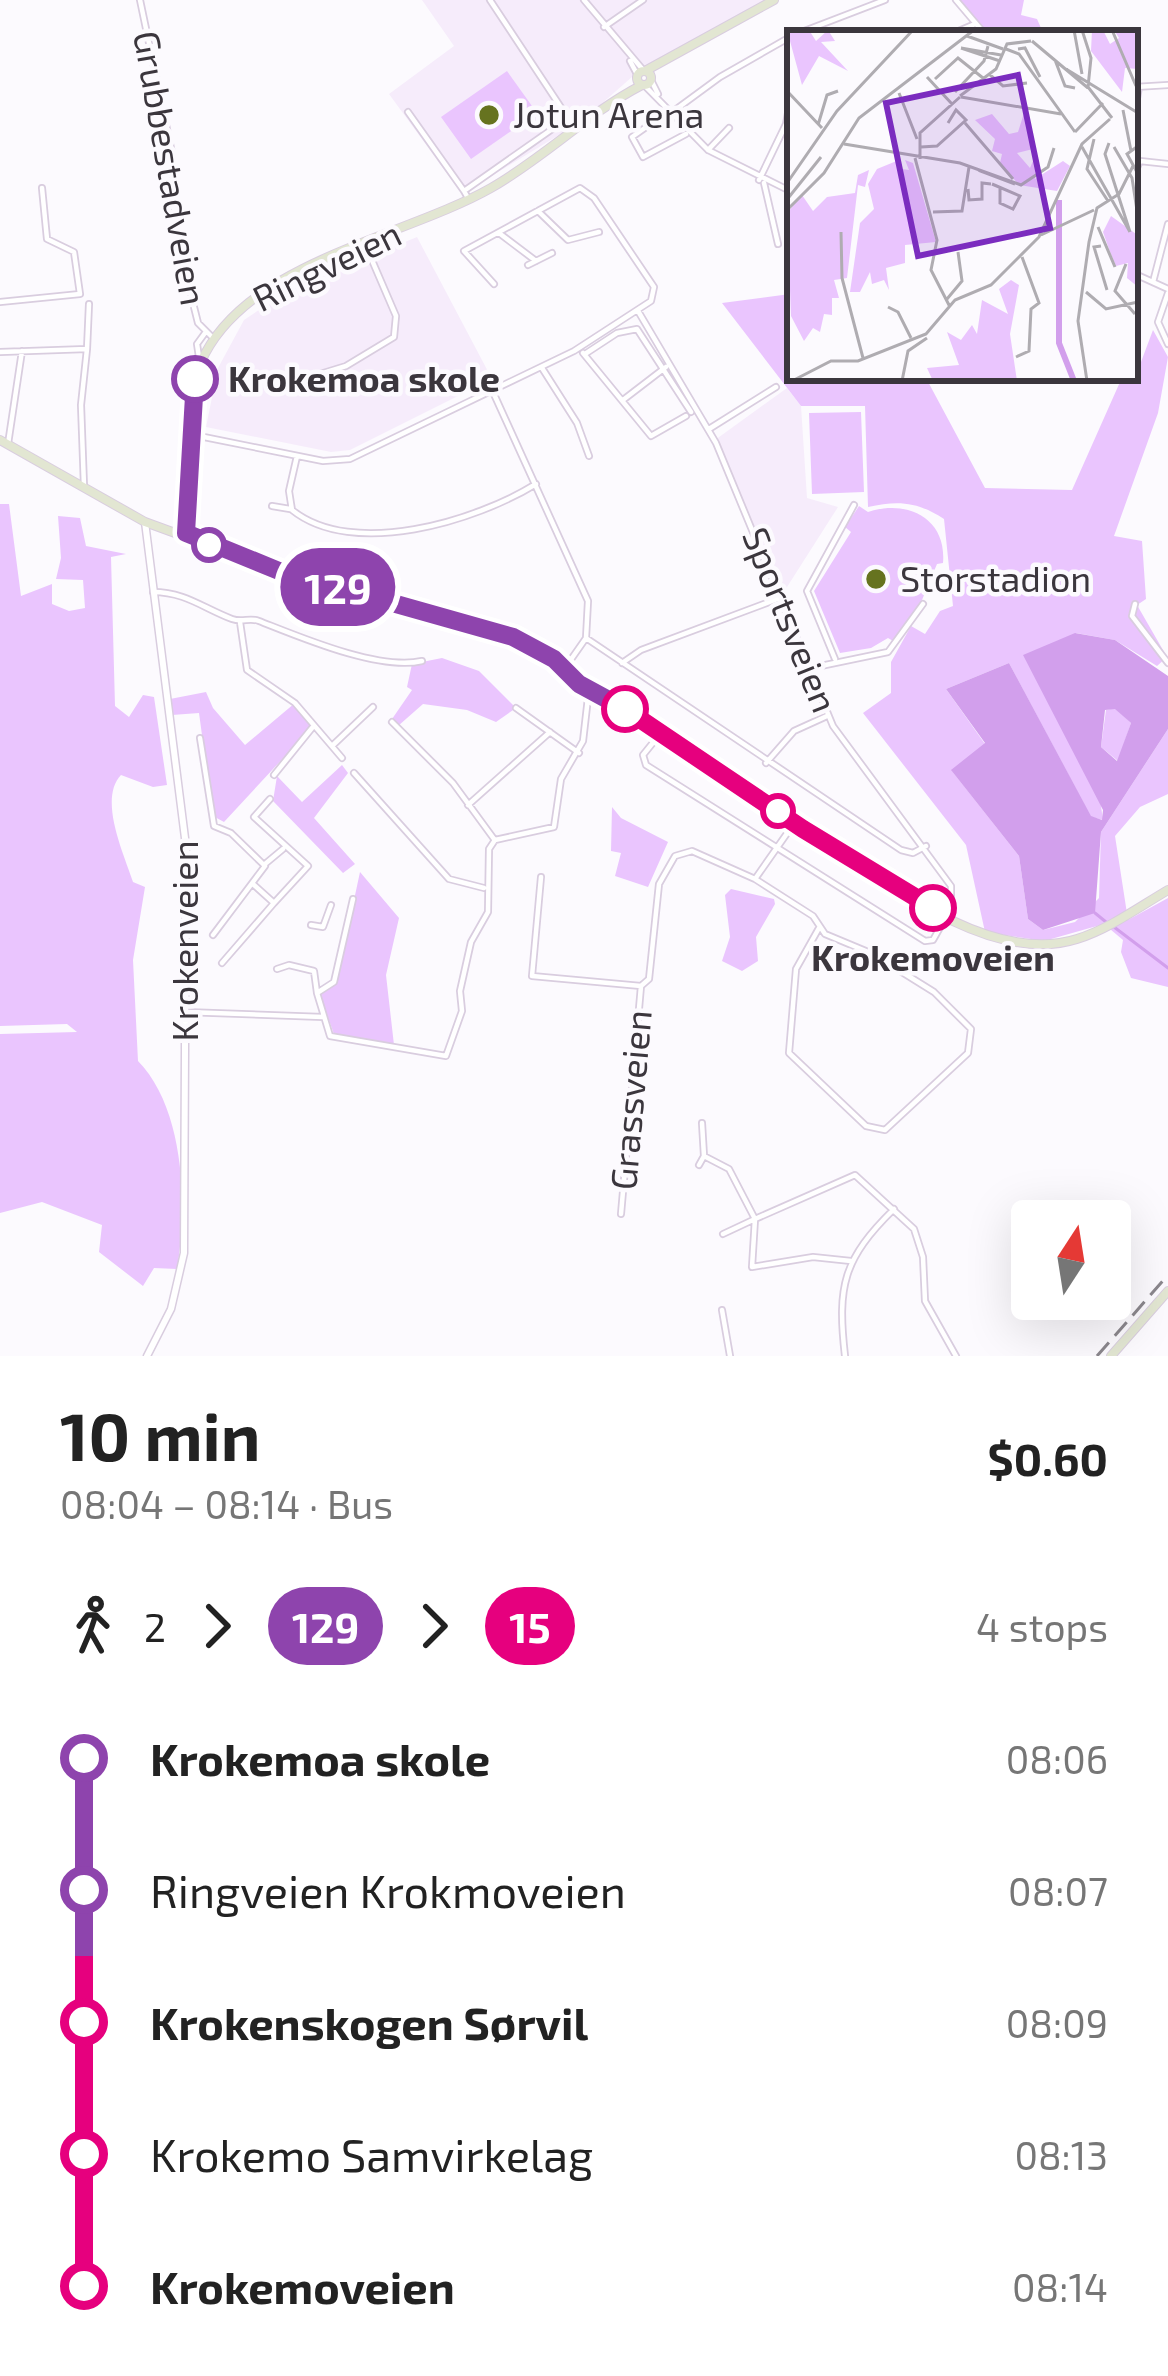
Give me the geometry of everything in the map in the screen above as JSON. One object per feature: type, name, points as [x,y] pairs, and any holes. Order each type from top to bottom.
[{"type":"main road","name":"Ringveien","points":[[186,533],[188,434],[200,364],[210,336],[262,290],[508,178],[668,60],[774,0]]},
{"type":"main road","points":[[4,442],[84,492],[145,522],[186,533],[279,571],[513,637],[947,917],[1001,941],[1053,944],[1091,934],[1168,890]]},
{"type":"main road","points":[[1111,1356],[1168,1291]]},
{"type":"street","name":"Grubbestadveien","points":[[140,0],[172,153],[175,231],[198,323],[210,336]]},
{"type":"street","points":[[409,112],[466,195],[568,118],[490,0]]},
{"type":"street","points":[[584,0],[688,132],[708,150],[787,190]]},
{"type":"street","points":[[604,27],[643,0]]},
{"type":"street","points":[[807,30],[886,0]]},
{"type":"street","points":[[956,0],[981,30]]},
{"type":"street","points":[[961,30],[974,24]]},
{"type":"street","points":[[688,132],[643,158],[632,137],[787,39]]},
{"type":"street","points":[[1138,87],[1168,85]]},
{"type":"street","points":[[778,244],[762,181],[787,126]]},
{"type":"street","points":[[708,150],[729,128]]},
{"type":"street","points":[[1138,168],[1145,160],[1168,164]]},
{"type":"street","points":[[0,302],[80,294],[74,252],[46,239],[43,188]]},
{"type":"street","points":[[188,434],[330,461],[355,458],[578,349],[650,301],[652,281],[589,192],[575,188],[464,251],[494,284]]},
{"type":"street","points":[[538,212],[568,240],[599,232]]},
{"type":"street","points":[[1153,282],[1168,224]]},
{"type":"street","points":[[499,233],[526,263],[552,253]]},
{"type":"street","points":[[307,378],[349,365],[388,344],[396,332],[396,316],[364,244]]},
{"type":"street","points":[[515,249],[536,261]]},
{"type":"street","points":[[1138,275],[1168,291],[1158,322],[1168,344]]},
{"type":"street","points":[[84,492],[81,405],[88,304]]},
{"type":"street","name":"Sportsveien","points":[[638,311],[709,429],[828,716],[926,846],[953,892],[947,917]]},
{"type":"street","points":[[578,349],[653,438],[688,414],[667,366],[637,329],[617,333],[585,354]]},
{"type":"street","points":[[0,352],[88,349]]},
{"type":"street","points":[[4,442],[22,351]]},
{"type":"street","points":[[623,400],[667,366]]},
{"type":"street","points":[[542,368],[577,423],[589,456]]},
{"type":"street","points":[[709,429],[776,387]]},
{"type":"street","points":[[493,392],[588,601],[586,638],[565,668]]},
{"type":"street","points":[[292,510],[290,491],[297,456]]},
{"type":"street","points":[[272,506],[374,536],[484,508],[536,484]]},
{"type":"street","points":[[835,659],[807,591],[854,505]]},
{"type":"street","name":"Krokenveien","points":[[145,522],[185,830],[182,1267],[171,1309],[148,1356]]},
{"type":"street","points":[[153,592],[184,596],[240,622],[255,620],[285,635],[323,641],[388,664],[422,662]]},
{"type":"street","points":[[622,663],[641,650],[780,598]]},
{"type":"street","points":[[809,669],[835,659],[888,652],[922,604]]},
{"type":"street","points":[[1135,604],[1132,616],[1168,663]]},
{"type":"street","points":[[240,622],[244,666],[286,695],[342,758]]},
{"type":"street","points":[[586,638],[904,852],[926,846]]},
{"type":"street","points":[[495,840],[553,829],[560,779],[579,753],[589,689]]},
{"type":"street","points":[[332,746],[373,707]]},
{"type":"street","points":[[517,708],[579,753]]},
{"type":"street","points":[[766,763],[794,731],[828,716]]},
{"type":"street","points":[[392,722],[495,840]]},
{"type":"street","points":[[274,775],[312,727]]},
{"type":"street","points":[[468,805],[550,732]]},
{"type":"street","points":[[661,734],[644,763],[775,848],[925,941],[933,940],[947,917]]},
{"type":"street","points":[[200,738],[214,826],[231,833],[265,864]]},
{"type":"street","points":[[354,772],[449,879],[464,887],[487,887]]},
{"type":"street","points":[[221,963],[308,866],[254,818],[269,799]]},
{"type":"street","points":[[792,820],[755,879],[814,916],[819,928],[934,992],[973,1032],[968,1053],[885,1130],[866,1126],[789,1053],[796,969],[819,928]]},
{"type":"street","points":[[278,969],[289,964],[314,971],[322,1017],[333,1040],[446,1056],[462,1011],[460,988],[471,942],[488,912],[488,853],[495,840]]},
{"type":"street","points":[[213,935],[283,846]]},
{"type":"street","name":"Grassveien","points":[[621,1214],[641,986],[650,980],[659,884],[675,856],[692,851],[755,879]]},
{"type":"street","points":[[541,878],[532,976],[641,986]]},
{"type":"street","points":[[254,885],[274,903]]},
{"type":"street","points":[[540,890],[550,891]]},
{"type":"street","points":[[317,993],[334,982],[352,899]]},
{"type":"street","points":[[326,923],[331,905]]},
{"type":"street","points":[[311,925],[346,928]]},
{"type":"street","points":[[185,1012],[322,1017]]},
{"type":"street","points":[[698,1165],[704,1156],[702,1124]]},
{"type":"street","points":[[704,1156],[729,1169],[755,1219],[752,1267],[813,1257],[851,1261]]},
{"type":"street","points":[[723,1234],[855,1175],[894,1209],[918,1239],[925,1301],[956,1356]]},
{"type":"street","points":[[845,1356],[840,1303],[851,1261],[894,1209]]},
{"type":"street","points":[[722,1310],[730,1356]]},
{"type":"shaded area","points":[[422,0],[767,0],[641,69],[582,121],[462,194],[389,94],[454,46]]},
{"type":"shaded area","points":[[958,0],[1024,0],[1021,15],[1037,19],[1041,28],[1051,30],[984,30]]},
{"type":"shaded area","name":"Jotun Arena","points":[[507,71],[537,113],[471,159],[441,117]]},
{"type":"shaded area","points":[[417,237],[492,379],[350,450],[331,452],[206,427],[218,368],[244,320],[287,291]]},
{"type":"shaded area","points":[[787,294],[787,381],[928,381],[985,488],[1072,490],[1120,382],[1138,381],[1153,330],[1168,357],[1158,413],[1114,536],[1142,541],[1146,599],[1137,605],[1167,657],[1157,666],[1115,640],[1076,633],[1103,820],[1091,817],[1009,663],[946,689],[985,744],[952,771],[1019,856],[1028,919],[1043,930],[1075,922],[1099,898],[1101,832],[1168,729],[1168,794],[1140,807],[1115,836],[1128,920],[1168,898],[1168,987],[1131,978],[1121,952],[1123,940],[1104,924],[1044,941],[985,932],[966,845],[863,713],[891,693],[891,662],[911,626],[925,634],[940,611],[953,606],[944,519],[908,504],[868,507],[865,406],[801,406],[722,303]]},
{"type":"shaded area","points":[[787,388],[801,406],[807,498],[838,507],[780,598],[715,440]]},
{"type":"shaded area","points":[[861,412],[864,492],[812,494],[809,413]]},
{"type":"shaded area","points":[[0,504],[9,504],[21,596],[52,584],[52,604],[69,611],[85,608],[83,580],[56,579],[61,558],[58,516],[80,518],[86,546],[126,554],[111,557],[115,706],[129,717],[143,695],[154,697],[167,785],[153,787],[121,775],[112,798],[115,827],[133,882],[145,887],[133,960],[138,1061],[165,1104],[182,1187],[177,1269],[154,1268],[143,1286],[99,1252],[102,1225],[42,1202],[0,1213],[0,1034],[77,1032],[67,1024],[0,1026]]},
{"type":"shaded area","name":"Storstadion","points":[[859,506],[868,512],[897,508],[922,516],[938,534],[943,563],[937,564],[922,600],[893,641],[888,638],[871,648],[840,653],[814,591],[851,532],[845,527]]},
{"type":"shaded area","points":[[1075,633],[1115,640],[1168,676],[1168,729],[1101,832],[1095,913],[1043,930],[1028,919],[1019,856],[951,770],[985,743],[946,689],[1009,663],[1091,816],[1102,820],[1103,810],[1023,655]],"holes":[[[1115,709],[1131,723],[1117,761],[1101,747],[1105,710]]]},
{"type":"shaded area","points":[[442,658],[479,671],[516,708],[496,722],[467,710],[423,704],[398,726],[392,719],[412,690],[407,687],[412,664]]},
{"type":"shaded area","points":[[206,692],[213,708],[245,745],[295,703],[312,727],[224,822],[213,816],[199,713],[172,715],[170,699]]},
{"type":"shaded area","points":[[1115,708],[1131,723],[1118,761],[1101,747],[1106,710]]},
{"type":"shaded area","points":[[342,765],[348,773],[314,818],[355,864],[343,873],[273,801],[277,776],[302,802]]},
{"type":"shaded area","points":[[612,807],[621,818],[668,842],[648,887],[615,876],[621,853],[611,851]]},
{"type":"shaded area","points":[[360,872],[399,918],[386,975],[394,1045],[335,1037],[320,995],[336,984]]},
{"type":"shaded area","points":[[731,889],[774,899],[775,904],[756,937],[758,961],[742,971],[722,961],[730,937],[725,895]]},
{"type":"waterway","points":[[1095,913],[1106,922]]},
{"type":"waterway","points":[[1114,927],[1168,968]]},
{"type":"railway","points":[[1097,1356],[1168,1275]]},
{"type":"bus line","name":"129","points":[[195,379],[189,416],[186,533],[279,571],[513,637],[554,659],[579,684],[625,709]]},
{"type":"bus line","name":"15","points":[[625,709],[803,829],[933,908]]},
{"type":"place","name":"Jotun Arena","points":[[489,115]]},
{"type":"place","name":"Krokemoa skole","points":[[195,379]]},
{"type":"place","name":"Storstadion","points":[[876,579]]},
{"type":"place","name":"Krokemoveien","points":[[933,908]]}]
